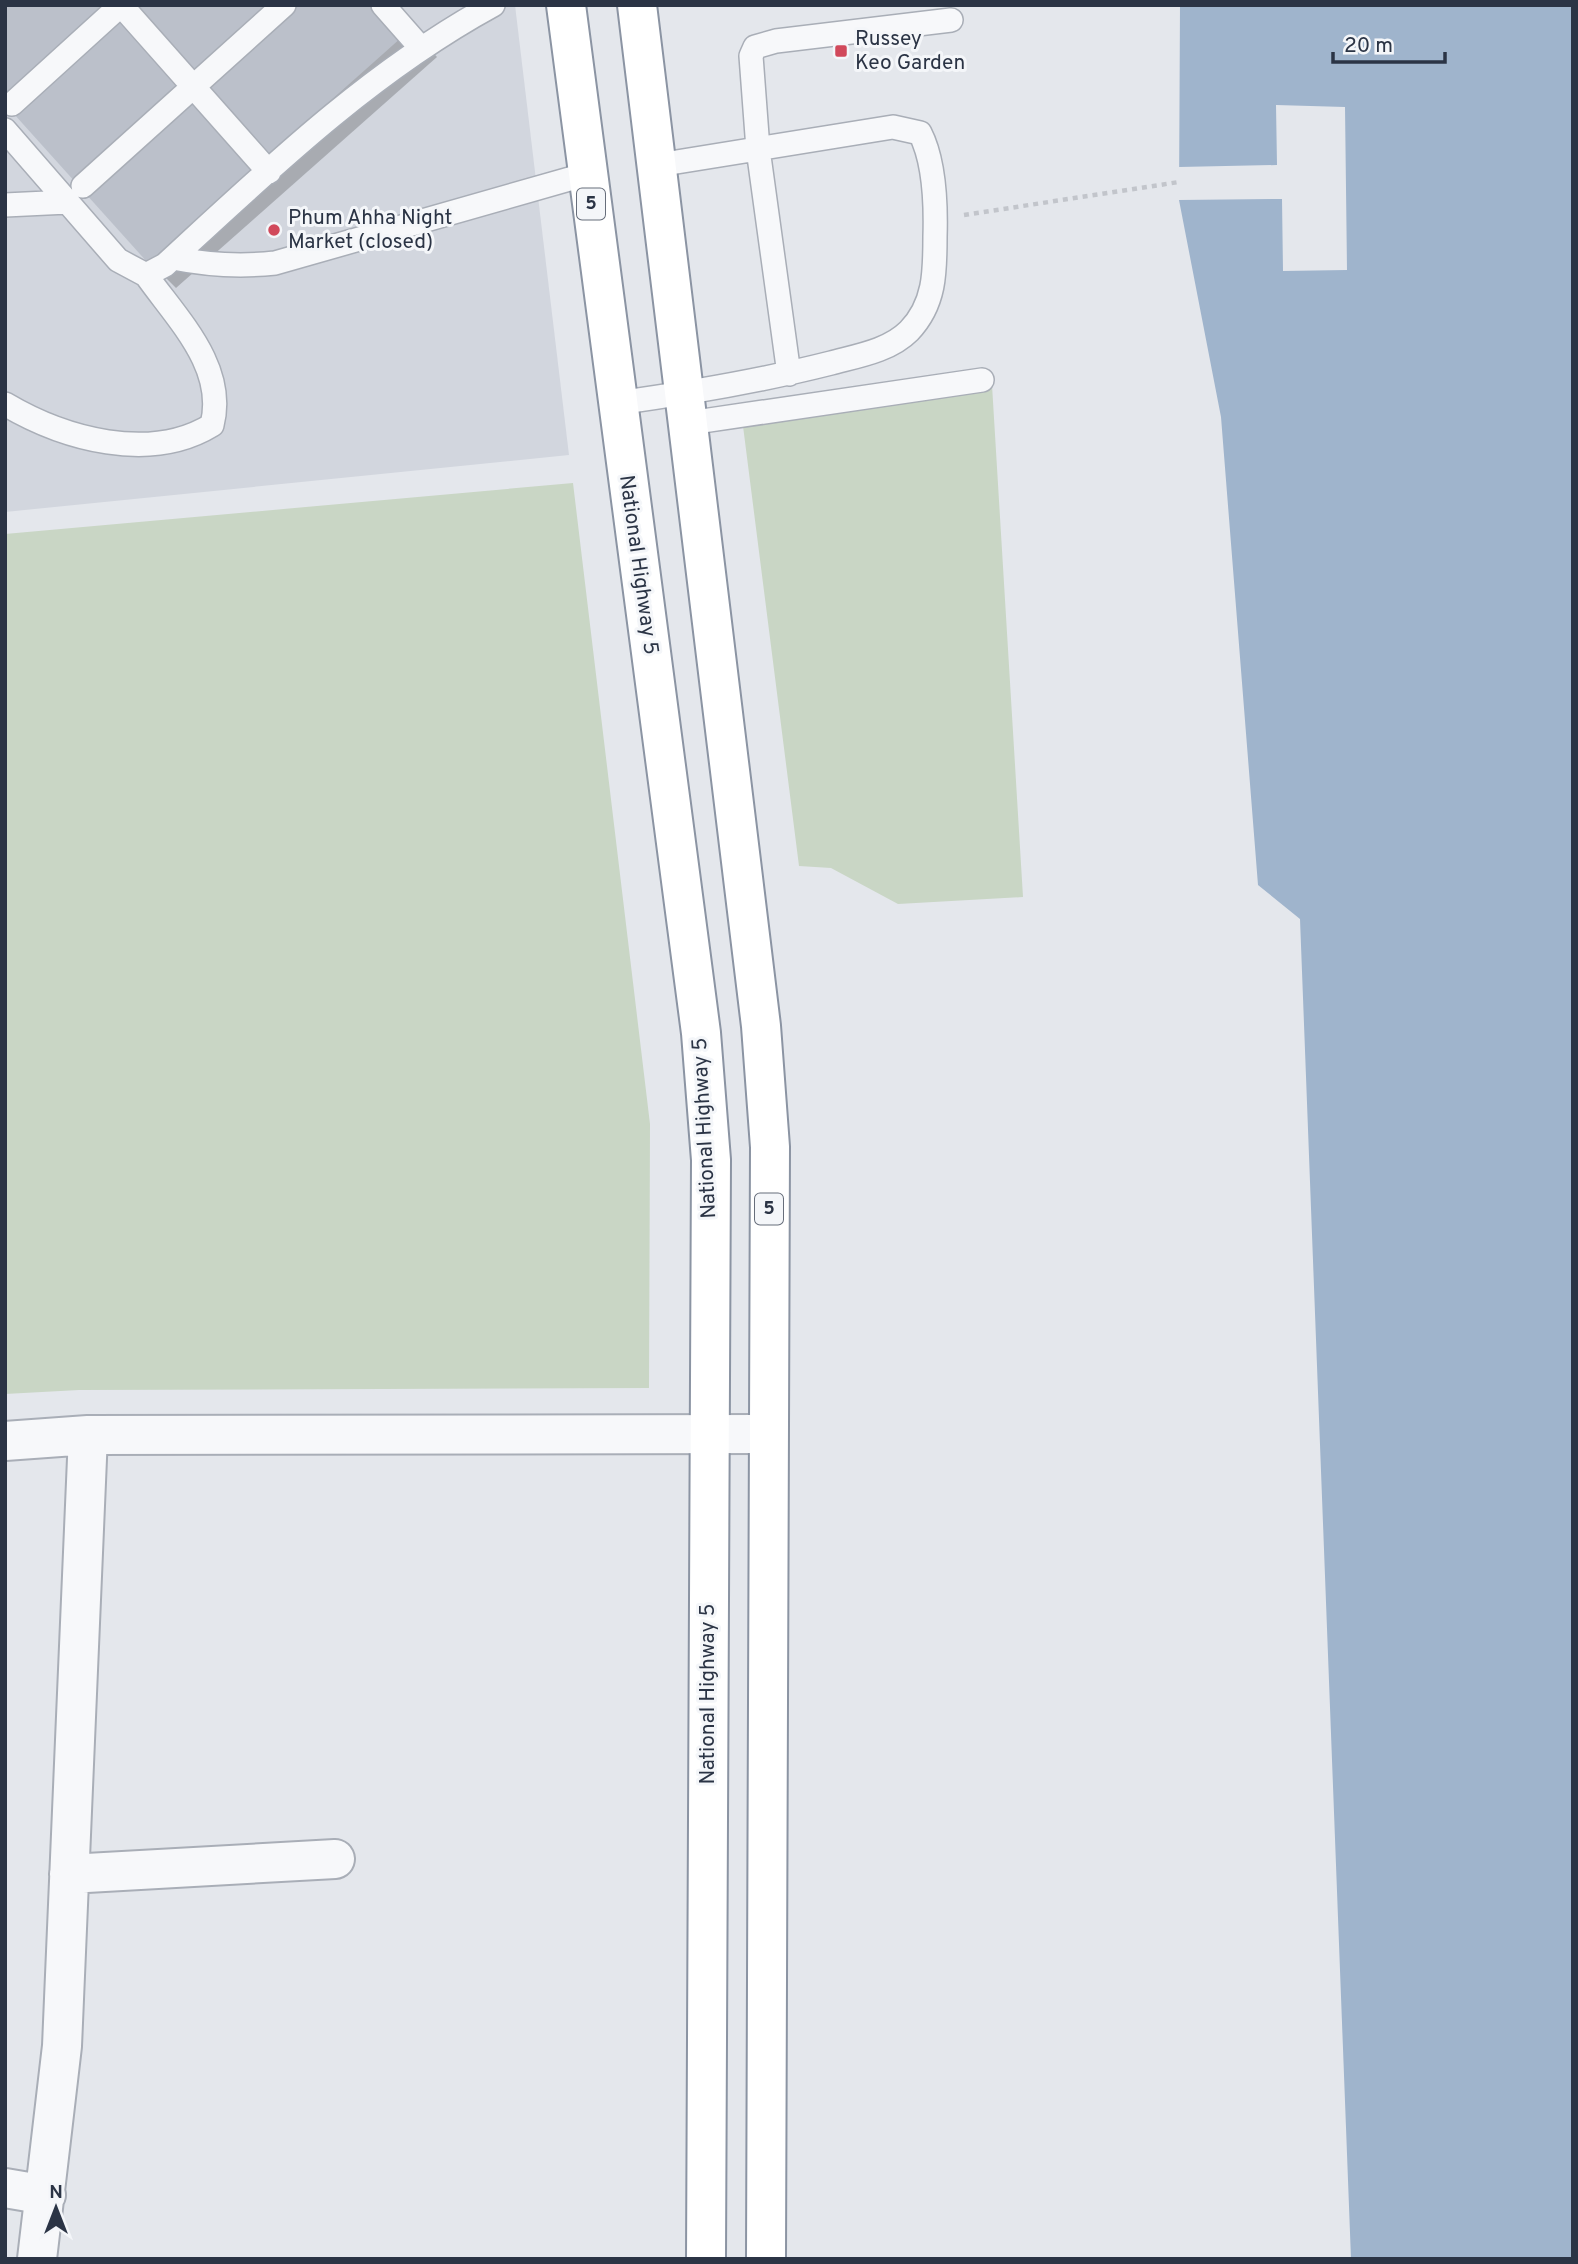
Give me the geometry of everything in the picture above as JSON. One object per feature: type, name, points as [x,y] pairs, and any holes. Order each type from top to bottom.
[{"type":"highway","name":"National Highway 5","points":[[566,5],[701,1033],[711,1160],[706,2259]]},
{"type":"highway","name":"5","points":[[637,5],[761,1026],[770,1147],[766,2259]]},
{"type":"street","points":[[5,1441],[88,1435],[768,1434]]},
{"type":"street","points":[[37,2259],[62,2046],[88,1435]]},
{"type":"street","points":[[69,1874],[335,1859]]},
{"type":"street","points":[[5,2188],[46,2195]]},
{"type":"lane","points":[[12,104],[121,5],[269,172]]},
{"type":"lane","points":[[5,205],[76,194],[284,5]]},
{"type":"lane","points":[[383,5],[420,47]]},
{"type":"lane","points":[[146,275],[173,258],[361,90],[420,47],[493,5]]},
{"type":"lane","points":[[789,374],[758,149],[751,56],[755,47],[776,41],[951,20]]},
{"type":"lane","points":[[658,165],[893,127],[920,133],[928,149],[936,218],[934,283],[921,315],[908,332],[877,351],[789,374],[687,408]]},
{"type":"lane","points":[[5,131],[76,194],[118,260],[146,275],[202,355],[213,377],[217,405],[212,425],[197,434],[168,442],[124,443],[79,436],[32,420],[5,404]]},
{"type":"lane","points":[[173,258],[214,266],[242,267],[275,263],[587,174]]},
{"type":"lane","points":[[617,403],[687,408],[982,380]]},
{"type":"path","points":[[936,218],[1180,182]]},
{"type":"shaded area","name":"Phum Ahha Night Market (closed)","points":[[5,5],[515,5],[569,455],[5,512]]},
{"type":"green space","points":[[992,385],[1023,897],[898,904],[831,868],[799,866],[743,426]]},
{"type":"green space","points":[[573,483],[650,1124],[649,1388],[79,1390],[5,1394],[5,534]]},
{"type":"water","points":[[1180,5],[1573,5],[1573,2259],[1351,2259],[1300,919],[1258,885],[1221,417],[1179,200]]},
{"type":"pier","points":[[1276,105],[1345,107],[1347,270],[1283,271],[1282,199],[1179,200],[1179,167],[1277,165]]},
{"type":"building","points":[[5,5],[390,5],[411,29],[148,263],[5,104]]},
{"type":"place","name":"Russey Keo Garden","points":[[841,51]]},
{"type":"place","name":"Phum Ahha Night Market (closed)","points":[[274,230]]}]
